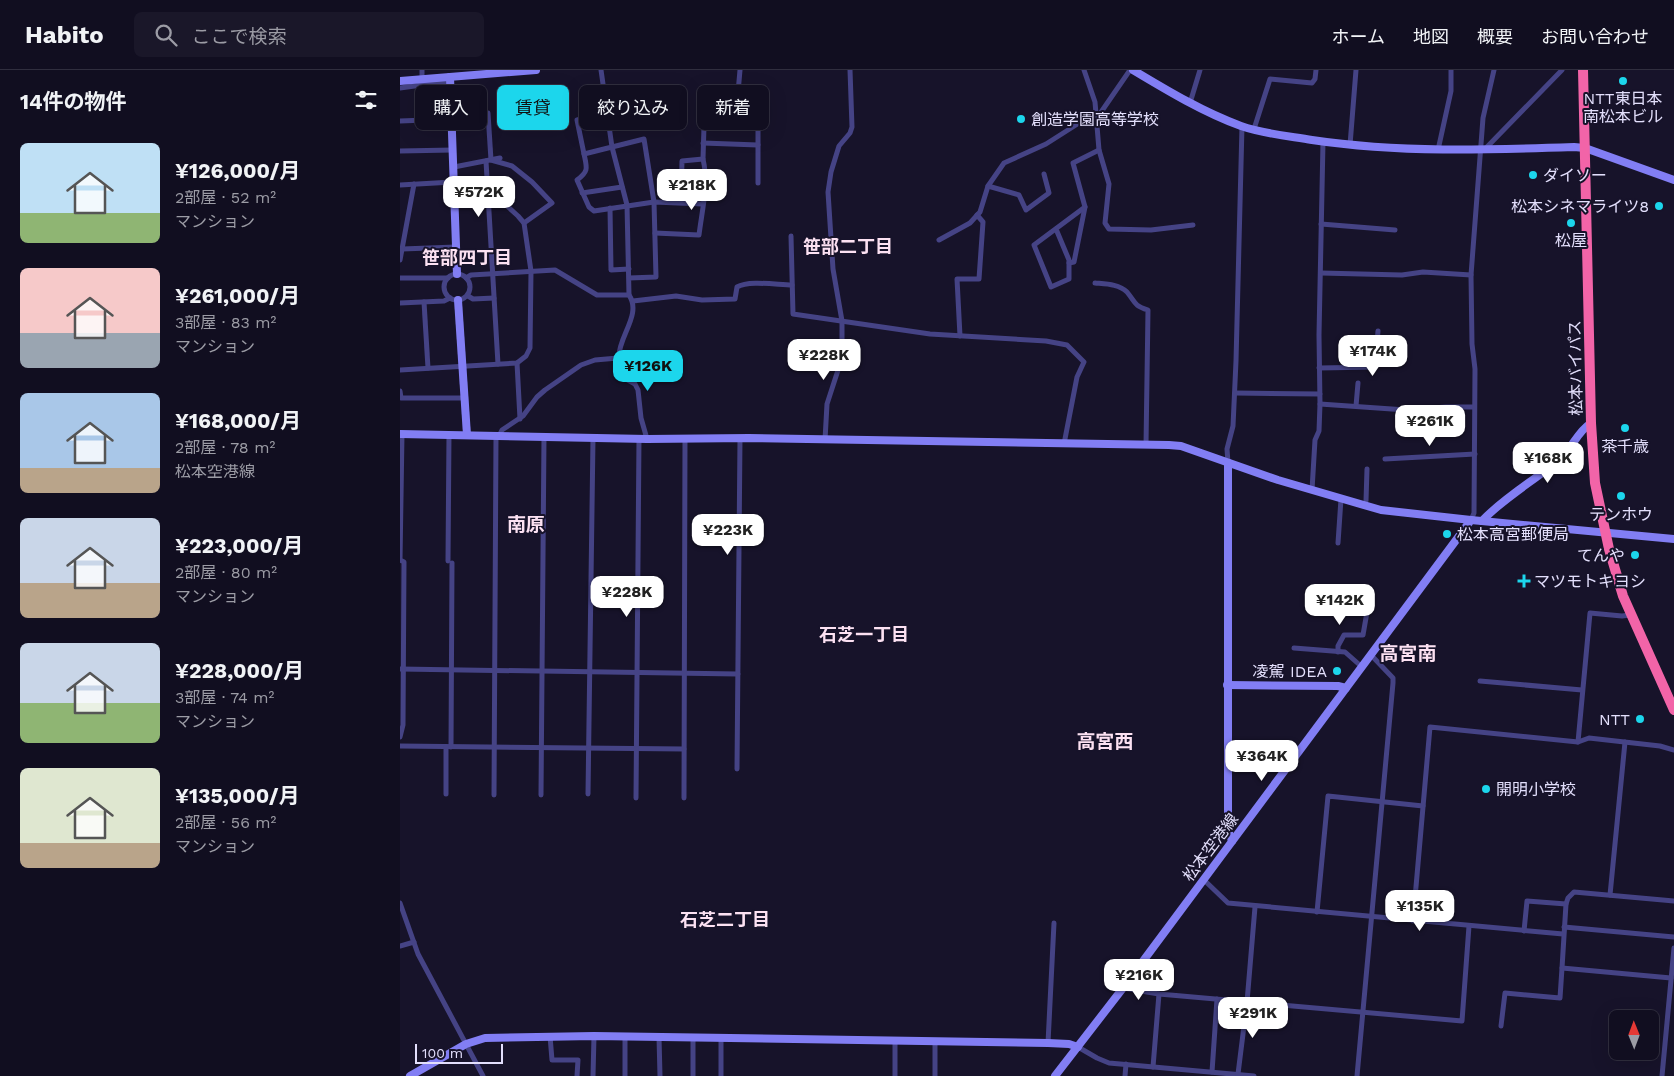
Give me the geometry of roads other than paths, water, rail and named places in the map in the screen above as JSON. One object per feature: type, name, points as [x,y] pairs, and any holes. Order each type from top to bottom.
[{"type":"highway","name":"松本バイパス","points":[[1583,70],[1590,423],[1595,483],[1605,532],[1623,596],[1674,710]]},
{"type":"street","points":[[422,70],[422,79]]},
{"type":"street","points":[[400,88],[472,73],[536,70]]},
{"type":"street","points":[[601,70],[603,85]]},
{"type":"street","points":[[739,85],[740,70]]},
{"type":"street","points":[[825,440],[827,404],[840,364],[842,321],[834,269],[828,192],[831,172],[839,146],[850,133],[852,126],[850,70]]},
{"type":"street","points":[[1084,70],[1095,102],[1099,150],[1109,184],[1105,223],[1109,229],[1152,230],[1193,225]]},
{"type":"street","points":[[939,240],[970,223],[977,216],[988,186],[1004,164],[1039,148],[1079,123],[1097,118],[1131,70],[1190,103],[1254,130],[1350,145],[1438,150],[1585,148],[1674,180]]},
{"type":"street","points":[[1190,103],[1200,70]]},
{"type":"street","points":[[1254,130],[1270,79],[1312,83],[1315,79],[1316,70]]},
{"type":"street","points":[[1350,145],[1356,70]]},
{"type":"street","points":[[1438,150],[1451,91],[1451,70]]},
{"type":"street","points":[[1471,520],[1474,513],[1475,454],[1471,275],[1473,230],[1483,150],[1483,118],[1494,70]]},
{"type":"street","points":[[1483,150],[1562,70]]},
{"type":"street","points":[[400,81],[450,79]]},
{"type":"street","points":[[450,79],[450,85]]},
{"type":"street","points":[[488,113],[488,193],[498,364]]},
{"type":"street","points":[[400,121],[415,120]]},
{"type":"street","points":[[1232,841],[1228,830],[1227,449],[1233,426],[1235,393],[1242,126]]},
{"type":"street","points":[[452,130],[457,274]]},
{"type":"street","points":[[579,130],[587,168],[585,174],[577,180],[589,207],[594,211],[654,202],[703,204]]},
{"type":"street","points":[[609,130],[627,206],[629,295],[633,301],[632,319],[621,342],[618,358],[626,379],[635,384],[638,390],[643,438],[636,673],[636,798]]},
{"type":"street","points":[[655,233],[699,235],[706,171],[702,160],[704,130]]},
{"type":"street","points":[[758,130],[758,183]]},
{"type":"street","points":[[584,154],[644,139],[654,202],[656,278],[629,278]]},
{"type":"street","points":[[1312,490],[1315,440],[1319,431],[1320,404],[1323,142]]},
{"type":"street","points":[[704,143],[758,145]]},
{"type":"street","points":[[400,152],[453,150]]},
{"type":"street","points":[[1069,263],[1074,262],[1085,207],[1073,164],[1099,150]]},
{"type":"street","points":[[454,167],[500,158]]},
{"type":"street","points":[[489,160],[512,166],[532,182],[552,203],[524,223]]},
{"type":"street","points":[[681,202],[682,160],[702,160]]},
{"type":"street","points":[[988,186],[1019,195],[1026,210],[1049,193],[1044,174]]},
{"type":"street","points":[[400,185],[454,182],[488,193],[506,205],[524,223],[531,271],[530,348],[526,356],[517,363],[400,370]]},
{"type":"street","points":[[400,260],[414,184]]},
{"type":"street","points":[[582,193],[622,187]]},
{"type":"street","points":[[1056,229],[1069,263],[1069,279],[1051,287],[1034,245],[1085,207]]},
{"type":"street","points":[[610,208],[611,270],[629,270]]},
{"type":"street","points":[[960,336],[957,279],[979,279],[983,222],[977,216]]},
{"type":"street","points":[[1322,224],[1395,230]]},
{"type":"street","points":[[791,236],[793,314],[930,334],[1046,341],[1067,345],[1084,362],[1077,377],[1064,444]]},
{"type":"street","points":[[402,249],[456,247]]},
{"type":"street","points":[[466,278],[471,275],[555,270],[597,295],[629,295]]},
{"type":"street","points":[[1321,273],[1402,275],[1423,272],[1471,275]]},
{"type":"street","points":[[400,278],[448,278],[457,274],[466,278],[470,284],[468,296]]},
{"type":"street","points":[[448,278],[445,283],[445,292],[454,299],[462,366],[467,435]]},
{"type":"street","points":[[633,301],[676,296],[702,300],[734,299],[737,287],[741,285],[750,283],[792,285]]},
{"type":"street","points":[[1095,283],[1117,286],[1126,291],[1134,303],[1148,310],[1146,445]]},
{"type":"street","points":[[468,296],[473,300],[494,298]]},
{"type":"street","points":[[400,303],[444,301],[468,296]]},
{"type":"street","points":[[424,302],[428,368]]},
{"type":"street","points":[[1319,368],[1375,367],[1378,331]]},
{"type":"street","points":[[494,796],[497,436],[502,430],[520,419],[537,397],[582,364],[595,360],[618,358]]},
{"type":"street","points":[[517,363],[520,419]]},
{"type":"street","points":[[1356,406],[1358,383]]},
{"type":"street","points":[[400,391],[401,398],[464,398]]},
{"type":"street","points":[[1235,393],[1320,394]]},
{"type":"street","points":[[1320,404],[1406,410],[1446,407],[1474,408]]},
{"type":"street","points":[[1482,521],[1563,456],[1573,445],[1582,429],[1590,423]]},
{"type":"street","points":[[400,737],[403,725],[401,669],[404,562],[400,560],[401,434],[1181,446],[1312,490],[1381,510],[1674,539]]},
{"type":"street","points":[[446,794],[452,670],[449,434]]},
{"type":"street","points":[[541,795],[544,437]]},
{"type":"street","points":[[588,794],[593,438]]},
{"type":"street","points":[[738,769],[740,438]]},
{"type":"street","points":[[684,798],[685,439]]},
{"type":"street","points":[[1385,459],[1475,454]]},
{"type":"street","points":[[1366,500],[1367,469]]},
{"type":"street","points":[[1338,543],[1341,498]]},
{"type":"street","name":"松本空港線","points":[[1055,1076],[1123,988],[1471,520]]},
{"type":"street","points":[[1338,652],[1338,646],[1344,635],[1362,635],[1367,612]]},
{"type":"street","points":[[1578,742],[1590,612],[1622,616],[1630,614]]},
{"type":"street","points":[[1294,648],[1345,652],[1362,667]]},
{"type":"street","points":[[1356,1076],[1393,678],[1372,655]]},
{"type":"street","points":[[401,669],[738,674]]},
{"type":"street","points":[[1480,681],[1582,690]]},
{"type":"street","points":[[1228,685],[1338,686],[1346,688]]},
{"type":"street","points":[[1413,921],[1430,727],[1578,742],[1589,738],[1660,746],[1674,750]]},
{"type":"street","points":[[1610,895],[1625,742]]},
{"type":"street","points":[[400,746],[684,750]]},
{"type":"street","points":[[1317,912],[1328,796],[1423,806]]},
{"type":"street","points":[[1203,879],[1228,904],[1563,934]]},
{"type":"street","points":[[1501,1026],[1505,994],[1560,998],[1566,904],[1568,898],[1574,892],[1674,901]]},
{"type":"street","points":[[1524,931],[1527,900],[1566,904]]},
{"type":"street","points":[[400,903],[418,954],[483,1076]]},
{"type":"street","points":[[1238,1074],[1256,907]]},
{"type":"street","points":[[1048,1043],[1054,923]]},
{"type":"street","points":[[1123,988],[1159,994],[1462,1021],[1469,926]]},
{"type":"street","points":[[1564,927],[1674,937]]},
{"type":"street","points":[[400,946],[414,942]]},
{"type":"street","points":[[1662,1076],[1672,1001],[1674,948]]},
{"type":"street","points":[[1562,968],[1672,978]]},
{"type":"street","points":[[1154,1067],[1159,994]]},
{"type":"street","points":[[1212,1072],[1217,999]]},
{"type":"street","points":[[550,1036],[552,1060],[578,1060],[578,1076]]},
{"type":"street","points":[[410,1076],[466,1044],[484,1038],[550,1036],[1069,1044],[1103,1060],[1126,1064],[1254,1076]]},
{"type":"street","points":[[593,1076],[594,1036]]},
{"type":"street","points":[[625,1076],[626,1037]]},
{"type":"street","points":[[660,1037],[660,1076]]},
{"type":"street","points":[[693,1038],[693,1076]]},
{"type":"street","points":[[721,1076],[722,1038]]},
{"type":"street","points":[[895,1041],[895,1076]]},
{"type":"street","points":[[935,1076],[936,1042]]},
{"type":"street","points":[[1125,1076],[1126,1064]]},
{"type":"place","name":"NTT東日本 南松本ビル","points":[[1623,81]]},
{"type":"place","name":"創造学園高等学校","points":[[1021,119]]},
{"type":"place","name":"ダイソー","points":[[1533,175]]},
{"type":"place","name":"松本シネマライツ8","points":[[1659,206]]},
{"type":"place","name":"松屋","points":[[1571,223]]},
{"type":"place","name":"茶千歳","points":[[1625,428]]},
{"type":"place","name":"テンホウ","points":[[1621,496]]},
{"type":"place","name":"松本高宮郵便局","points":[[1447,534]]},
{"type":"place","name":"てんや","points":[[1635,555]]},
{"type":"place","name":"マツモトキヨシ","points":[[1524,581]]},
{"type":"place","name":"凌駕 IDEA","points":[[1337,671]]},
{"type":"place","name":"NTT","points":[[1640,719]]},
{"type":"place","name":"開明小学校","points":[[1486,789]]},
{"type":"district","name":"笹部二丁目","points":[[848,247]]},
{"type":"district","name":"笹部四丁目","points":[[467,258]]},
{"type":"district","name":"南原","points":[[526,524]]},
{"type":"district","name":"石芝一丁目","points":[[864,635]]},
{"type":"district","name":"高宮南","points":[[1408,653]]},
{"type":"district","name":"高宮西","points":[[1105,741]]},
{"type":"district","name":"石芝二丁目","points":[[725,920]]}]
